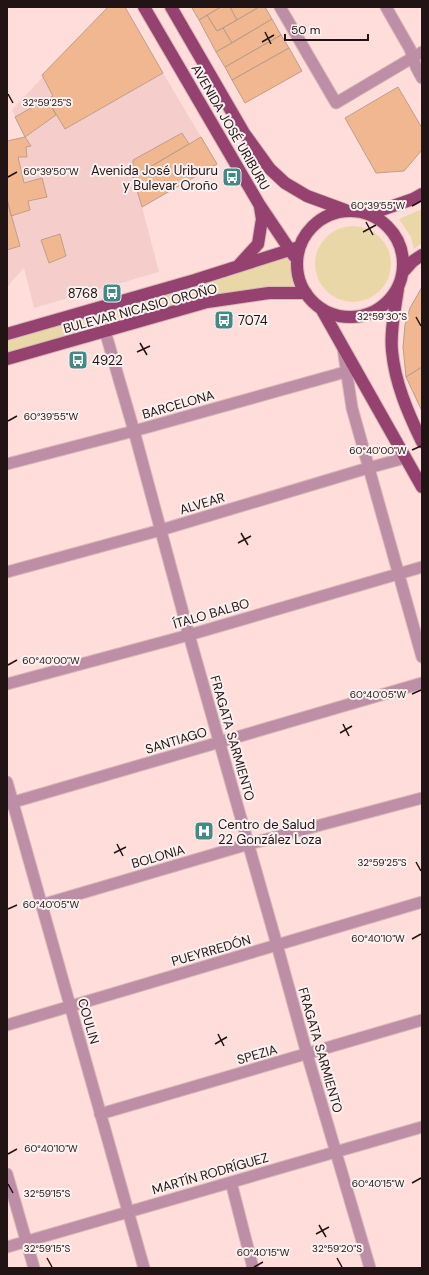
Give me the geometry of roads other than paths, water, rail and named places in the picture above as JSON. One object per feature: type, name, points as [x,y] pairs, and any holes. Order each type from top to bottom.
[{"type":"main road","name":"AVENIDA JOSÉ URIBURU","points":[[144,7],[260,204],[295,252]]},
{"type":"main road","name":"AVENIDA JOSÉ URIBURU","points":[[171,7],[244,133],[270,169],[285,182],[307,196],[345,210]]},
{"type":"main road","points":[[370,214],[413,199],[422,194]]},
{"type":"main road","points":[[237,267],[258,244],[262,218],[260,204]]},
{"type":"main road","points":[[422,442],[397,381],[392,351],[392,327],[398,288],[403,272],[403,253],[396,236],[385,223],[370,214],[358,210],[345,210],[322,218],[305,235],[295,252],[300,284],[313,302],[322,310],[343,347],[351,370],[422,487]]},
{"type":"main road","name":"BULEVAR NICASIO OROÑO","points":[[7,334],[237,267],[295,252]]},
{"type":"main road","points":[[403,272],[413,261],[422,255]]},
{"type":"main road","points":[[322,310],[350,318],[370,314],[386,304],[398,288]]},
{"type":"main road","name":"BULEVAR NICASIO OROÑO","points":[[7,358],[207,302],[269,293],[306,293]]},
{"type":"street","points":[[280,7],[336,102],[417,55]]},
{"type":"street","points":[[386,7],[410,49],[417,55]]},
{"type":"street","points":[[417,55],[416,67],[422,78]]},
{"type":"street","name":"FRAGATA SARMIENTO","points":[[105,331],[307,1054],[370,1268]]},
{"type":"street","points":[[351,370],[352,408],[422,657]]},
{"type":"street","name":"BARCELONA","points":[[7,464],[134,431],[351,370]]},
{"type":"street","name":"ALVEAR","points":[[7,572],[161,530],[405,458]]},
{"type":"street","name":"ÍTALO BALBO","points":[[7,684],[189,635],[422,567]]},
{"type":"street","name":"SANTIAGO","points":[[10,804],[422,683]]},
{"type":"street","name":"COULIN","points":[[7,782],[10,804],[41,905],[144,1268]]},
{"type":"street","name":"BOLONIA","points":[[41,905],[249,844],[422,798]]},
{"type":"street","name":"PUEYRREDÓN","points":[[7,1025],[422,902]]},
{"type":"street","name":"SPEZIA","points":[[100,1114],[422,1020]]},
{"type":"street","name":"MARTÍN RODRÍGUEZ","points":[[7,1247],[422,1127]]},
{"type":"street","points":[[7,1174],[34,1268]]},
{"type":"street","points":[[231,1182],[253,1268]]},
{"type":"place","name":"Avenida José Uriburu y Bulevar Oroño","points":[[232,177]]},
{"type":"place","name":"8768","points":[[112,293]]},
{"type":"place","name":"7074","points":[[224,320]]},
{"type":"place","name":"4922","points":[[78,360]]},
{"type":"place","name":"Centro de Salud 22 González Loza","points":[[204,831]]}]
